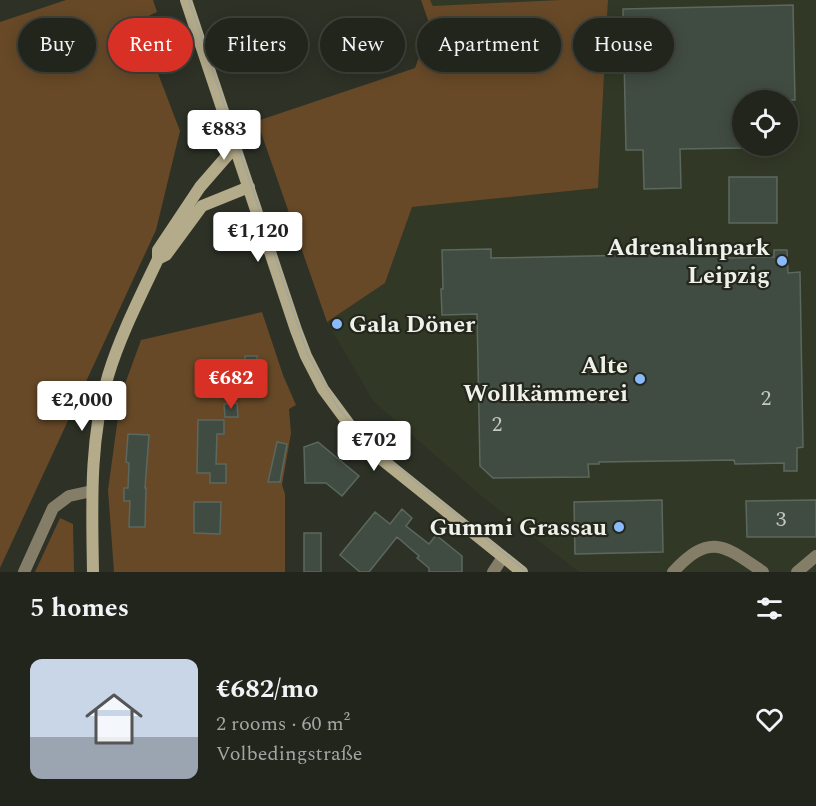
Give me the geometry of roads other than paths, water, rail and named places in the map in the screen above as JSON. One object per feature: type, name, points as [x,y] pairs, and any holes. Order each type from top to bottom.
[{"type":"main road","points":[[186,0],[306,356],[334,407],[380,458],[522,572]]},
{"type":"main road","points":[[93,572],[92,491],[96,439],[108,377],[124,332],[158,259],[158,250],[200,187],[233,149],[233,141]]},
{"type":"main road","points":[[158,259],[166,255],[202,206],[249,187]]},
{"type":"street","points":[[24,572],[53,508],[69,496],[92,491]]},
{"type":"street","points":[[673,572],[688,556],[707,547],[722,547],[763,572]]},
{"type":"street","points":[[797,572],[816,556]]},
{"type":"street","points":[[493,572],[503,557]]},
{"type":"tram line","points":[[189,0],[308,355],[337,406],[359,433],[383,455],[527,572]]},
{"type":"place","name":"Adrenalinpark Leipzig","points":[[782,261]]},
{"type":"place","name":"Gala Döner","points":[[337,324]]},
{"type":"place","name":"Alte Wollkämmerei","points":[[640,379]]},
{"type":"place","name":"Gummi Grassau","points":[[619,527]]}]
